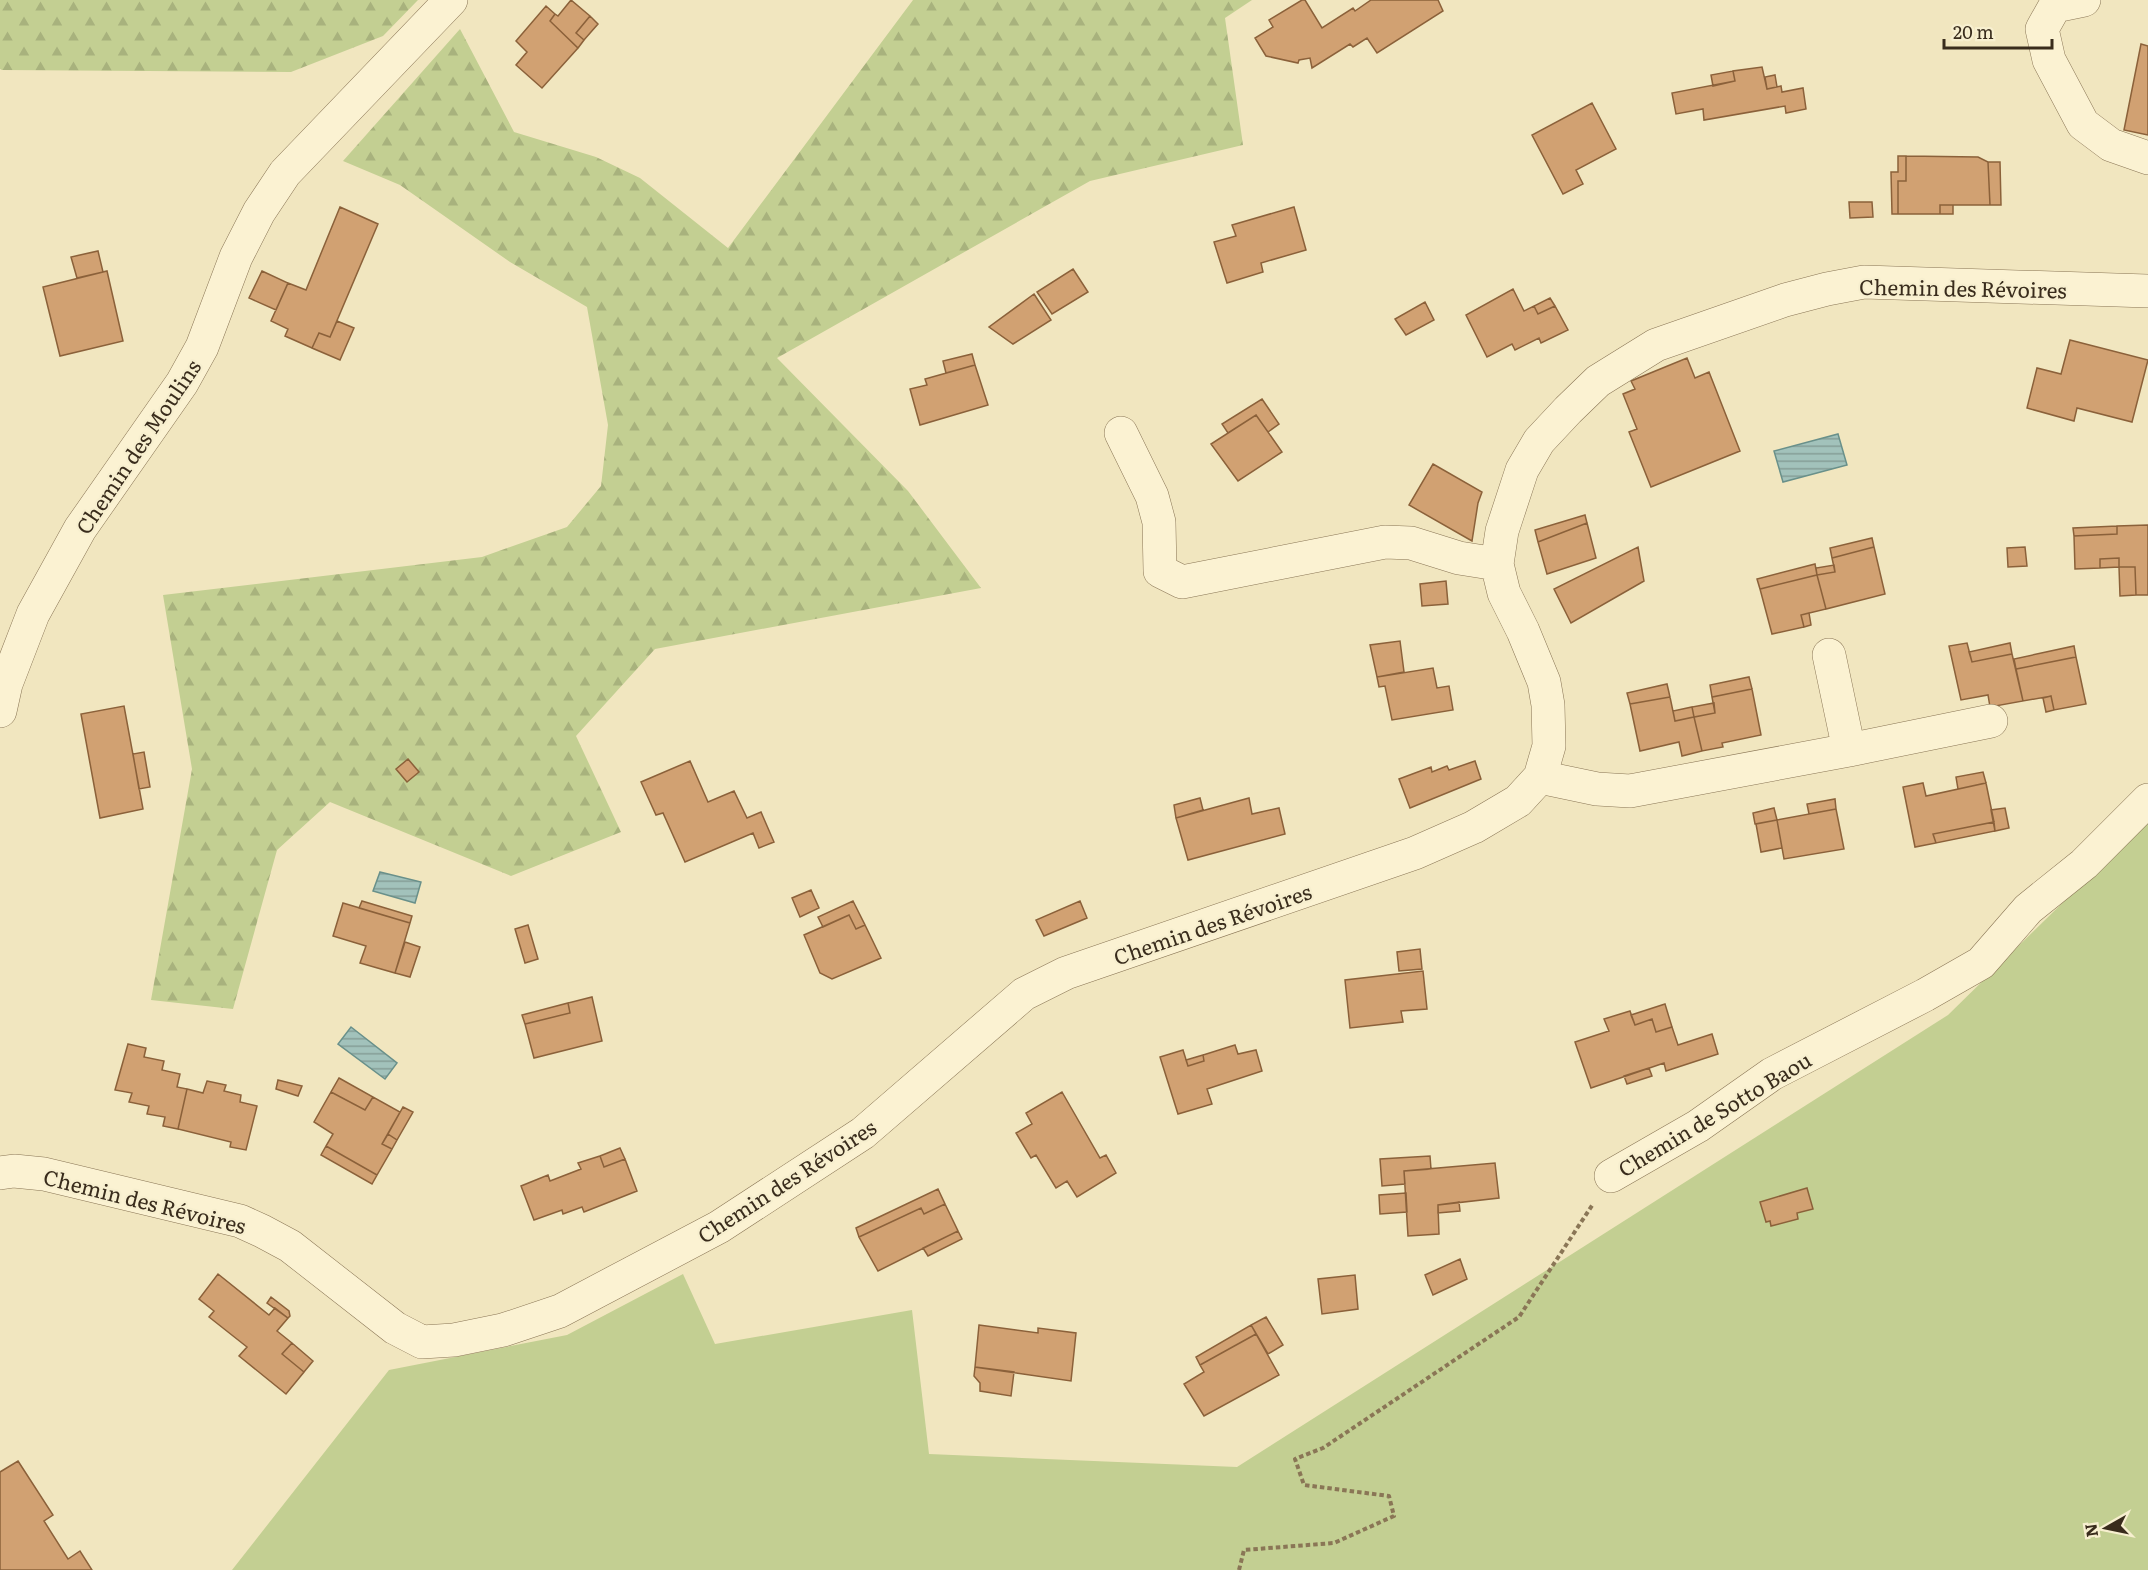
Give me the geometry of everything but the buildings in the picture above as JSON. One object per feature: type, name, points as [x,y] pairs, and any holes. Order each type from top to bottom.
[{"type":"street","name":"Chemin des Moulins","points":[[0,711],[6,684],[33,614],[80,529],[182,383],[202,347],[236,257],[259,212],[285,173],[451,0]]},
{"type":"street","points":[[2084,0],[2055,6],[2042,29],[2049,60],[2083,124],[2111,145],[2148,158]]},
{"type":"street","name":"Chemin des Révoires","points":[[0,1173],[14,1171],[44,1174],[240,1221],[290,1246],[395,1328],[422,1342],[454,1340],[503,1330],[560,1311],[719,1227],[863,1133],[1024,994],[1066,973],[1415,853],[1474,827],[1518,801],[1540,777],[1549,746],[1548,705],[1544,682],[1504,593],[1497,564],[1502,531],[1522,470],[1539,441],[1598,381],[1656,345],[1785,300],[1864,282],[2148,291]]},
{"type":"street","points":[[1120,433],[1152,496],[1159,522],[1160,571],[1182,582],[1385,542],[1411,543],[1459,558],[1497,564]]},
{"type":"street","points":[[1829,655],[1849,750]]},
{"type":"street","points":[[1540,777],[1597,789],[1630,791],[1991,721]]},
{"type":"street","name":"Chemin de Sotto Baou","points":[[1611,1176],[1698,1126],[1772,1074],[1925,995],[1981,963],[2028,909],[2084,864],[2148,800]]},
{"type":"path","name":"Chemin de Sotto Baou","points":[[1239,1570],[1244,1550],[1334,1543],[1394,1516],[1389,1496],[1304,1485],[1294,1459],[1323,1448],[1519,1317],[1611,1176]]},
{"type":"green space","points":[[0,0],[418,0],[383,36],[291,72],[2,70],[0,69]]},
{"type":"green space","points":[[913,0],[1252,0],[1225,18],[1243,145],[1090,181],[777,358],[908,491],[981,588],[655,649],[576,736],[621,832],[511,876],[330,802],[277,850],[233,1009],[151,1000],[192,769],[163,595],[482,557],[567,527],[601,486],[608,425],[587,307],[510,262],[400,185],[343,161],[460,29],[514,132],[596,157],[640,178],[728,248]]},
{"type":"green space","points":[[2148,819],[2148,1570],[232,1570],[389,1370],[567,1335],[683,1274],[715,1344],[912,1310],[929,1454],[1237,1467],[1948,1015]]},
{"type":"water","points":[[1838,434],[1847,465],[1783,482],[1774,451]]},
{"type":"water","points":[[380,872],[421,882],[415,903],[373,891]]},
{"type":"water","points":[[351,1027],[397,1063],[385,1079],[338,1044]]}]
